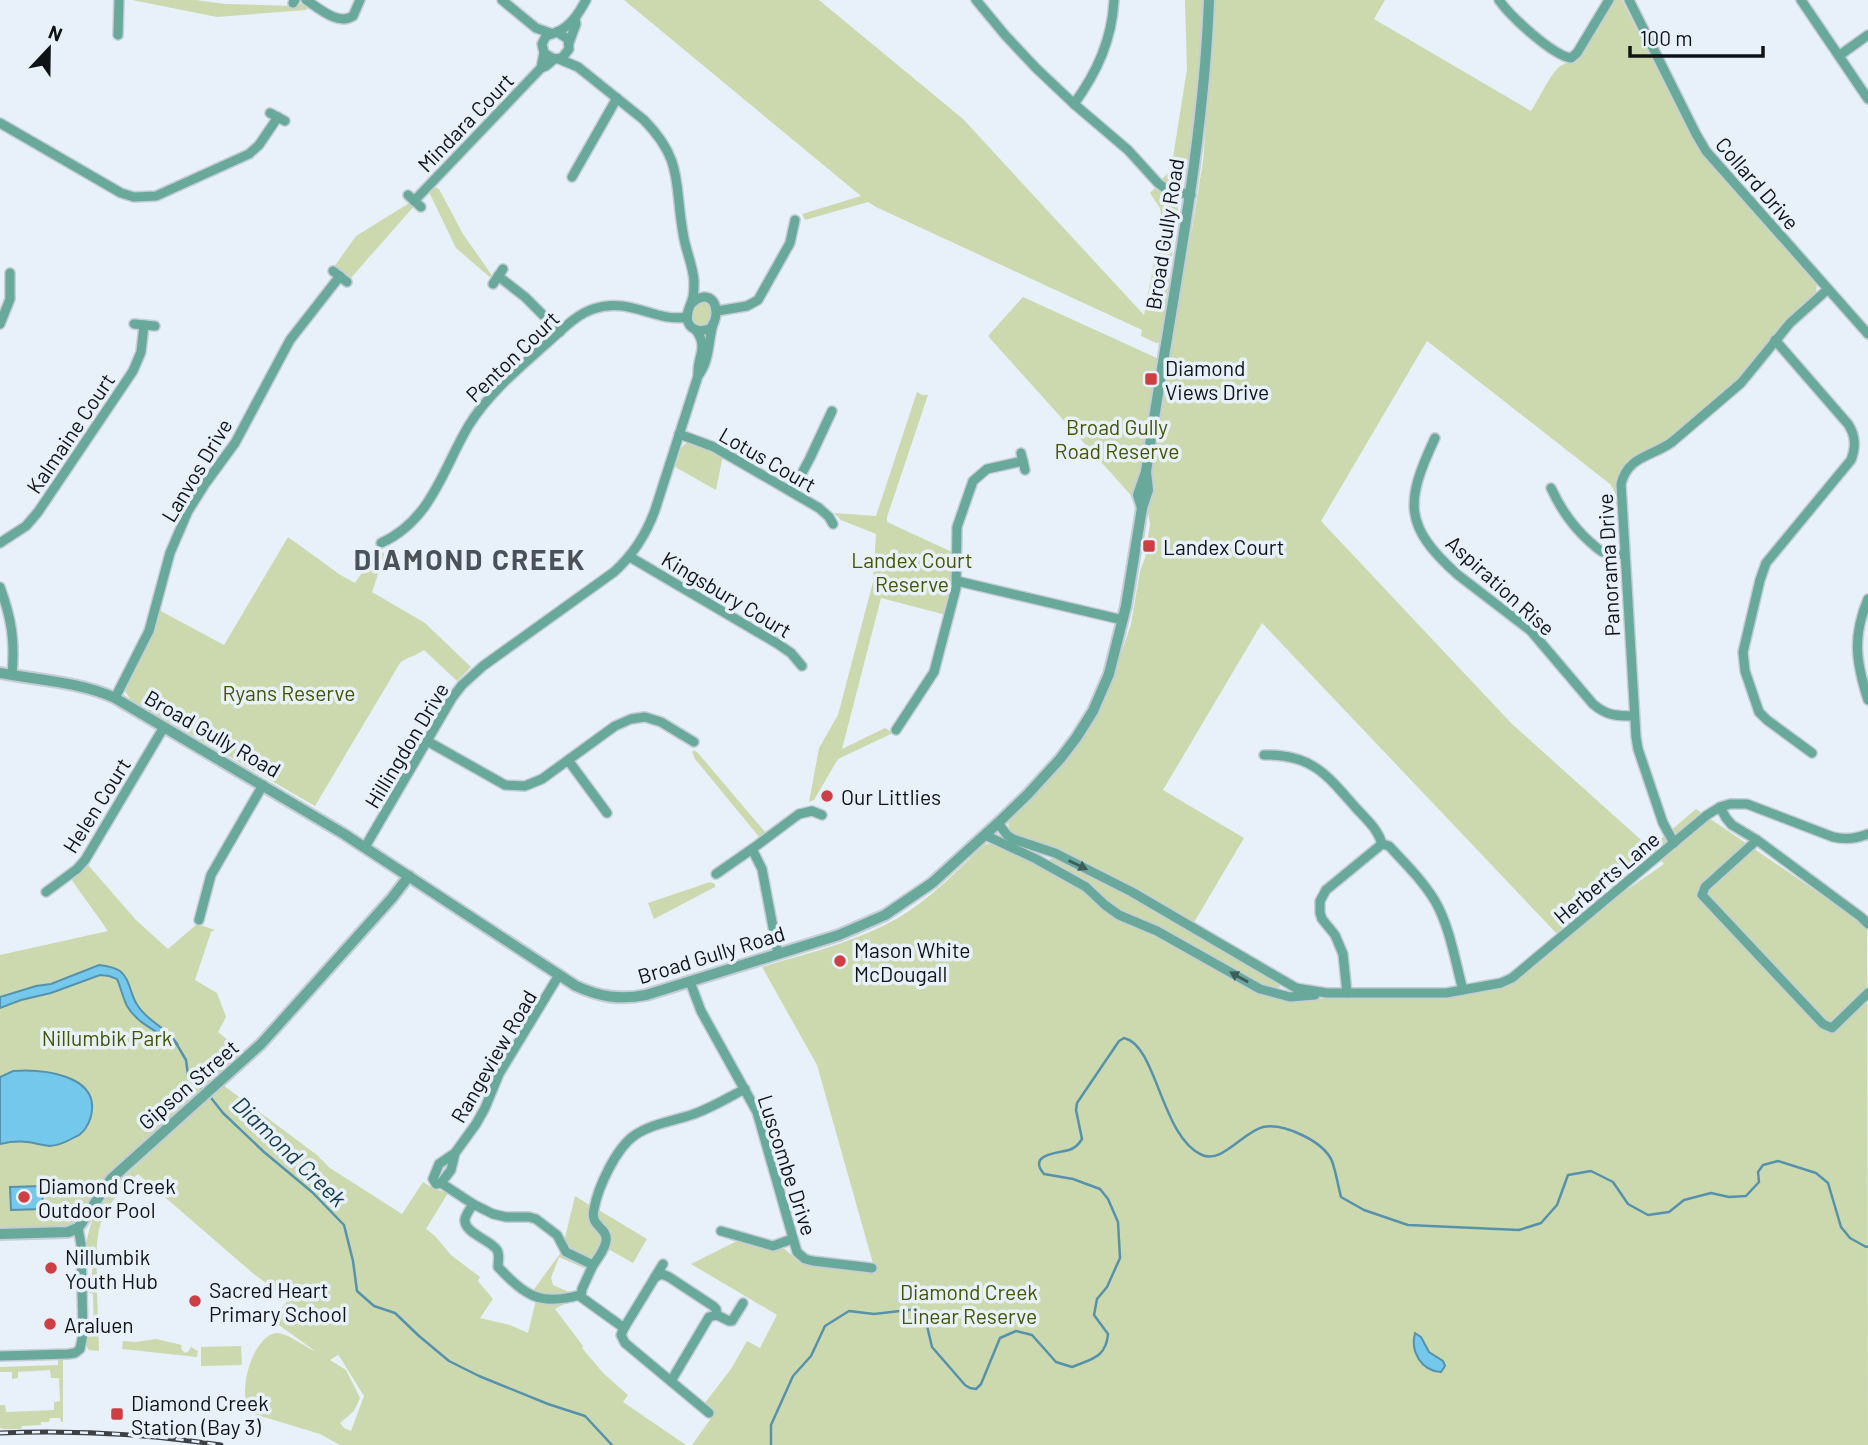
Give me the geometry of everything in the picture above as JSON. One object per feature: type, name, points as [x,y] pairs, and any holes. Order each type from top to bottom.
[{"type":"street","points":[[118,35],[119,0]]},
{"type":"street","points":[[306,0],[349,23],[360,0]]},
{"type":"street","points":[[502,0],[536,28],[565,36],[578,67]]},
{"type":"street","points":[[543,49],[544,40],[564,29],[575,19],[586,0]]},
{"type":"street","points":[[976,0],[1018,50],[1074,104],[1128,150],[1162,186],[1191,195]]},
{"type":"street","points":[[1074,104],[1093,77],[1102,56],[1110,34],[1114,0]]},
{"type":"street","name":"Broad Gully Road","points":[[6,674],[78,686],[115,698],[365,847],[559,975],[592,993],[619,998],[646,995],[853,930],[892,911],[932,883],[985,835],[1060,758],[1085,725],[1109,674],[1123,620],[1142,508],[1148,490],[1146,472],[1191,195],[1203,100],[1209,0]]},
{"type":"street","points":[[1499,0],[1541,41],[1562,56],[1571,58],[1577,53],[1609,0]]},
{"type":"street","name":"Collard Drive","points":[[1629,0],[1701,143],[1868,334]]},
{"type":"street","points":[[1801,0],[1868,99]]},
{"type":"street","points":[[557,59],[565,56],[576,24],[575,19]]},
{"type":"street","points":[[536,28],[543,49],[557,59],[578,67],[617,98],[654,130],[665,146],[677,177],[682,232],[694,280],[694,294],[687,317],[689,325],[696,330],[707,330],[713,324],[717,311],[715,304],[694,280]]},
{"type":"street","points":[[1840,55],[1868,36]]},
{"type":"street","name":"Mindara Court","points":[[541,68],[543,49]]},
{"type":"street","name":"Mindara Court","points":[[414,201],[541,68],[557,59]]},
{"type":"street","points":[[572,177],[617,98]]},
{"type":"street","points":[[0,123],[114,189],[142,198],[164,193],[249,154],[264,139],[277,117]]},
{"type":"street","points":[[717,311],[747,306],[758,300],[790,243],[795,220]]},
{"type":"street","points":[[0,324],[10,299],[9,273]]},
{"type":"street","name":"Lanvos Drive","points":[[115,698],[149,631],[170,554],[188,511],[234,443],[290,340],[340,276]]},
{"type":"street","points":[[498,276],[525,297],[560,332]]},
{"type":"street","name":"Panorama Drive","points":[[1674,843],[1663,823],[1638,749],[1620,491],[1623,475],[1633,462],[1662,449],[1693,425],[1749,375],[1790,323],[1828,289]]},
{"type":"street","points":[[691,304],[698,298],[707,298]]},
{"type":"street","name":"Penton Court","points":[[381,543],[401,532],[433,495],[462,438],[487,400],[514,372],[581,315],[604,306],[622,305],[674,318],[687,317]]},
{"type":"street","name":"Hillingdon Drive","points":[[365,847],[452,698],[473,674],[614,572],[630,557],[649,524],[698,376],[705,364],[713,324]]},
{"type":"street","name":"Kalmaine Court","points":[[0,543],[26,526],[38,512],[133,371],[141,352],[139,325],[155,326]]},
{"type":"street","name":"Hillingdon Drive","points":[[696,330],[702,339],[703,347],[698,376]]},
{"type":"street","points":[[1775,340],[1848,424],[1855,442],[1851,460],[1766,563],[1743,652],[1745,670],[1759,712],[1812,753]]},
{"type":"street","points":[[792,492],[832,411]]},
{"type":"street","name":"Lotus Court","points":[[679,434],[714,447],[792,492],[825,512],[832,524]]},
{"type":"street","name":"Aspiration Rise","points":[[1435,439],[1422,466],[1414,503],[1418,528],[1424,538],[1447,566],[1531,631],[1593,704],[1608,715],[1634,716]]},
{"type":"street","points":[[895,730],[933,672],[955,595],[956,533],[973,481],[986,470],[1023,461]]},
{"type":"street","points":[[1551,488],[1571,523],[1597,549],[1603,553],[1624,554]]},
{"type":"street","name":"Kingsbury Court","points":[[630,557],[778,644],[791,653],[802,666]]},
{"type":"street","points":[[957,581],[1123,620]]},
{"type":"street","points":[[0,587],[13,637],[14,653],[6,674]]},
{"type":"street","points":[[1868,599],[1858,631],[1857,647],[1858,663],[1868,700]]},
{"type":"street","points":[[427,741],[499,783],[512,786],[536,782],[623,721],[645,717],[661,722],[694,742]]},
{"type":"street","name":"Helen Court","points":[[46,892],[85,860],[164,727]]},
{"type":"street","points":[[1264,755],[1301,760],[1323,772],[1376,829],[1382,844]]},
{"type":"street","points":[[569,760],[607,813]]},
{"type":"street","points":[[199,920],[211,875],[262,785]]},
{"type":"street","points":[[1868,834],[1842,839],[1747,804],[1720,807],[1732,825],[1757,840],[1868,924]]},
{"type":"street","name":"Herberts Lane","points":[[985,835],[1048,865],[1086,887],[1119,915],[1157,931],[1260,989],[1274,994],[1300,997],[1327,993],[1446,993],[1501,982],[1516,975],[1720,807]]},
{"type":"street","points":[[716,874],[799,814],[812,811],[822,815]]},
{"type":"street","name":"Herberts Lane","points":[[998,823],[1013,839],[1055,853],[1155,905],[1296,988],[1327,993]]},
{"type":"street","points":[[1757,840],[1705,887],[1702,895],[1823,1024],[1832,1028],[1868,993]]},
{"type":"street","points":[[1382,844],[1389,846],[1435,901],[1445,924],[1462,990]]},
{"type":"street","points":[[1347,993],[1343,954],[1335,934],[1322,919],[1320,901],[1326,890],[1382,844]]},
{"type":"street","points":[[752,849],[762,869],[778,954]]},
{"type":"street","points":[[1048,865],[1049,856],[1055,853]]},
{"type":"street","name":"Gipson Street","points":[[78,1228],[106,1185],[274,1031],[393,898],[409,876]]},
{"type":"street","name":"Rangeview Road","points":[[473,1204],[441,1183],[451,1170],[455,1153],[477,1125],[499,1074],[559,975]]},
{"type":"street","points":[[1274,994],[1282,987],[1281,980]]},
{"type":"street","name":"Luscombe Drive","points":[[690,982],[701,1011],[760,1121],[797,1252],[805,1259],[872,1268]]},
{"type":"street","points":[[580,1295],[607,1241],[606,1233],[595,1221],[594,1206],[603,1181],[625,1144],[640,1131],[699,1112],[745,1089]]},
{"type":"street","points":[[580,1295],[562,1300],[548,1300],[519,1288],[498,1267],[495,1247],[472,1231],[465,1219],[473,1204],[499,1216],[536,1219],[556,1235],[566,1252],[593,1265]]},
{"type":"street","points":[[0,1234],[61,1233],[78,1228],[81,1244],[83,1334],[82,1346],[78,1351],[68,1354],[0,1356]]},
{"type":"street","points":[[721,1231],[773,1246],[792,1239]]},
{"type":"street","points":[[663,1264],[624,1328],[622,1340],[709,1413]]},
{"type":"street","points":[[655,1277],[662,1274],[669,1277],[714,1307],[717,1315]]},
{"type":"street","points":[[580,1295],[587,1303],[624,1328]]},
{"type":"street","points":[[671,1381],[707,1320],[712,1315],[717,1315],[732,1321],[743,1303]]},
{"type":"green space","points":[[132,0],[196,0],[225,4],[296,6],[302,3],[310,6],[306,10],[217,17]]},
{"type":"green space","points":[[624,0],[819,0],[963,119],[1144,315],[1162,220],[1160,208],[1150,193],[1155,188],[1169,196],[1178,209],[1161,342],[1156,343],[1141,336],[1142,330],[868,202],[805,220],[802,214],[861,196]]},
{"type":"green space","points":[[1185,0],[1205,0],[1203,42],[1192,147],[1186,177],[1180,184],[1172,186],[1162,179],[1171,170],[1187,69]]},
{"type":"green space","points":[[1214,0],[1385,0],[1374,19],[1531,111],[1555,71],[1580,57],[1612,2],[1622,0],[1698,149],[1817,283],[1816,293],[1772,336],[1744,373],[1670,438],[1628,460],[1618,475],[1617,496],[1610,484],[1427,341],[1321,521],[1512,724],[1650,848],[1557,934],[1262,623],[1163,790],[1244,838],[1193,924],[1013,836],[1009,829],[1011,817],[1107,691],[1131,624],[1150,524],[1147,506],[1150,479],[1176,309],[1203,161]]},
{"type":"green space","points":[[433,186],[439,189],[463,234],[492,279],[456,248],[428,190]]},
{"type":"green space","points":[[411,202],[415,205],[350,279],[334,267],[356,236]]},
{"type":"green space","name":"Broad Gully Road Reserve","points":[[1023,297],[1159,359],[1137,502],[988,336]]},
{"type":"green space","points":[[706,302],[713,313],[708,324],[700,327],[695,325],[692,317],[697,304]]},
{"type":"green space","name":"Landex Court Reserve","points":[[917,392],[928,395],[887,522],[952,552],[952,589],[946,615],[881,598],[842,749],[885,728],[893,733],[838,759],[814,800],[809,802],[819,748],[838,715],[873,582],[876,534],[841,520],[834,513],[876,516]]},
{"type":"green space","points":[[687,442],[723,455],[716,490],[675,467],[681,448]]},
{"type":"green space","name":"Ryans Reserve","points":[[288,537],[355,583],[376,552],[385,553],[372,592],[425,623],[471,667],[457,681],[424,650],[400,663],[315,806],[131,700],[125,691],[125,684],[152,632],[159,610],[224,645]]},
{"type":"green space","points":[[694,750],[766,833],[760,838],[695,759],[692,752]]},
{"type":"green space","name":"Diamond Creek Linear Reserve","points":[[1696,809],[1867,926],[1868,1445],[692,1445],[714,1414],[704,1404],[731,1369],[747,1341],[760,1348],[777,1315],[691,1264],[739,1240],[774,1249],[785,1249],[798,1261],[809,1265],[876,1274],[817,1065],[762,967],[849,940],[898,918],[932,893],[984,845],[991,843],[1050,863],[1050,859],[1054,857],[1111,884],[1278,982],[1280,986],[1277,991],[1263,993],[1295,1000],[1444,998],[1506,986],[1518,980],[1618,896],[1664,864],[1650,848]]},
{"type":"green space","name":"Nillumbik Park","points":[[88,865],[136,920],[168,949],[197,924],[215,930],[211,932],[195,980],[217,993],[226,1017],[218,1032],[245,1055],[115,1167],[73,1223],[62,1227],[0,1229],[0,955],[108,931],[71,879]]},
{"type":"green space","points":[[710,882],[715,884],[715,887],[654,919],[648,903]]},
{"type":"green space","points":[[223,1085],[317,1155],[330,1168],[402,1214],[423,1182],[448,1193],[426,1229],[451,1255],[480,1277],[478,1281],[493,1299],[480,1318],[510,1325],[528,1333],[536,1300],[572,1300],[555,1309],[604,1374],[628,1395],[623,1402],[686,1445],[340,1445],[320,1434],[251,1413],[245,1394],[248,1368],[259,1345],[267,1337],[280,1333],[315,1351],[272,1320],[289,1299],[255,1275],[138,1174],[105,1212],[98,1236],[97,1286],[87,1284],[92,1283],[92,1255],[85,1254],[88,1234],[100,1203],[103,1204],[111,1190],[108,1188],[122,1179]],"holes":[[[336,1351],[364,1396],[351,1431],[344,1428],[340,1423],[354,1411],[360,1398],[346,1370],[330,1360],[338,1355]]]},
{"type":"green space","points":[[575,1196],[591,1206],[604,1241],[590,1259],[569,1250],[564,1242]]},
{"type":"green space","points":[[597,1209],[647,1239],[633,1263],[608,1249],[610,1236],[599,1220]]},
{"type":"green space","points":[[562,1251],[586,1269],[559,1257],[551,1278],[553,1285],[571,1293],[577,1292],[562,1297],[532,1292]]},
{"type":"green space","points":[[97,1291],[99,1351],[89,1350],[87,1347],[87,1337],[94,1336],[93,1294],[87,1292]]},
{"type":"green space","points":[[156,1339],[182,1345],[181,1349],[185,1353],[191,1347],[198,1351],[197,1357],[122,1349],[123,1341]]},
{"type":"green space","points":[[241,1346],[242,1365],[201,1366],[201,1347]]},
{"type":"green space","points":[[58,1359],[63,1359],[63,1422],[60,1418],[50,1418],[49,1422],[22,1426],[21,1429],[0,1428],[0,1405],[5,1405],[6,1412],[54,1410],[54,1402],[60,1401],[59,1378],[51,1378],[50,1370],[18,1372],[18,1378],[12,1379],[12,1372],[0,1372],[0,1367],[58,1365]]},
{"type":"water","points":[[99,965],[120,971],[142,1012],[178,1045],[132,1013],[117,979],[109,976],[100,975],[0,1008],[0,997],[51,984]]},
{"type":"water","points":[[13,1071],[53,1073],[78,1083],[87,1091],[92,1102],[87,1126],[78,1136],[52,1146],[24,1142],[0,1144],[0,1077]]},
{"type":"water","points":[[42,1186],[43,1209],[11,1210],[10,1187]]},
{"type":"water","points":[[1415,1333],[1421,1337],[1429,1352],[1443,1361],[1445,1366],[1441,1372],[1428,1368],[1419,1359],[1414,1347]]},
{"type":"waterway","name":"Diamond Creek","points":[[771,1445],[771,1425],[793,1376],[811,1356],[825,1326],[849,1311],[874,1314],[917,1309],[924,1313],[932,1347],[970,1388],[976,1389],[981,1384],[1000,1338],[1016,1331],[1032,1335],[1056,1362],[1072,1367],[1101,1353],[1108,1334],[1094,1315],[1097,1299],[1107,1287],[1120,1258],[1118,1222],[1108,1199],[1100,1189],[1073,1179],[1044,1174],[1039,1162],[1046,1156],[1074,1148],[1081,1141],[1077,1103],[1119,1041],[1124,1038],[1135,1044],[1144,1057],[1177,1130],[1188,1145],[1202,1155],[1217,1155],[1263,1127],[1272,1126],[1292,1131],[1312,1140],[1327,1154],[1332,1161],[1341,1197],[1364,1210],[1408,1225],[1519,1230],[1541,1223],[1557,1205],[1568,1175],[1591,1171],[1613,1182],[1628,1204],[1648,1215],[1669,1212],[1684,1200],[1711,1193],[1729,1197],[1746,1196],[1759,1182],[1758,1172],[1763,1165],[1778,1161],[1816,1173],[1828,1183],[1841,1227],[1850,1238],[1868,1246]]},
{"type":"waterway","name":"Diamond Creek","points":[[176,1043],[186,1060],[188,1075],[203,1089]]},
{"type":"waterway","name":"Diamond Creek","points":[[208,1094],[223,1113],[312,1192],[344,1225],[357,1291],[374,1306],[395,1313],[449,1361],[548,1404],[585,1416],[612,1445]]},
{"type":"railway","points":[[0,1433],[110,1434],[221,1445]]},
{"type":"place","name":"Diamond Views Drive","points":[[1151,379]]},
{"type":"place","name":"Landex Court","points":[[1149,546]]},
{"type":"place","name":"Our Littlies","points":[[827,796]]},
{"type":"place","name":"Mason White McDougall","points":[[840,961]]},
{"type":"place","name":"Diamond Creek Outdoor Pool","points":[[24,1197]]},
{"type":"place","name":"Nillumbik Youth Hub","points":[[51,1268]]},
{"type":"place","name":"Sacred Heart Primary School","points":[[195,1301]]},
{"type":"place","name":"Araluen","points":[[50,1324]]},
{"type":"place","name":"Diamond Creek Station (Bay 3)","points":[[117,1414]]},
{"type":"district","name":"DIAMOND CREEK","points":[[470,559]]}]
